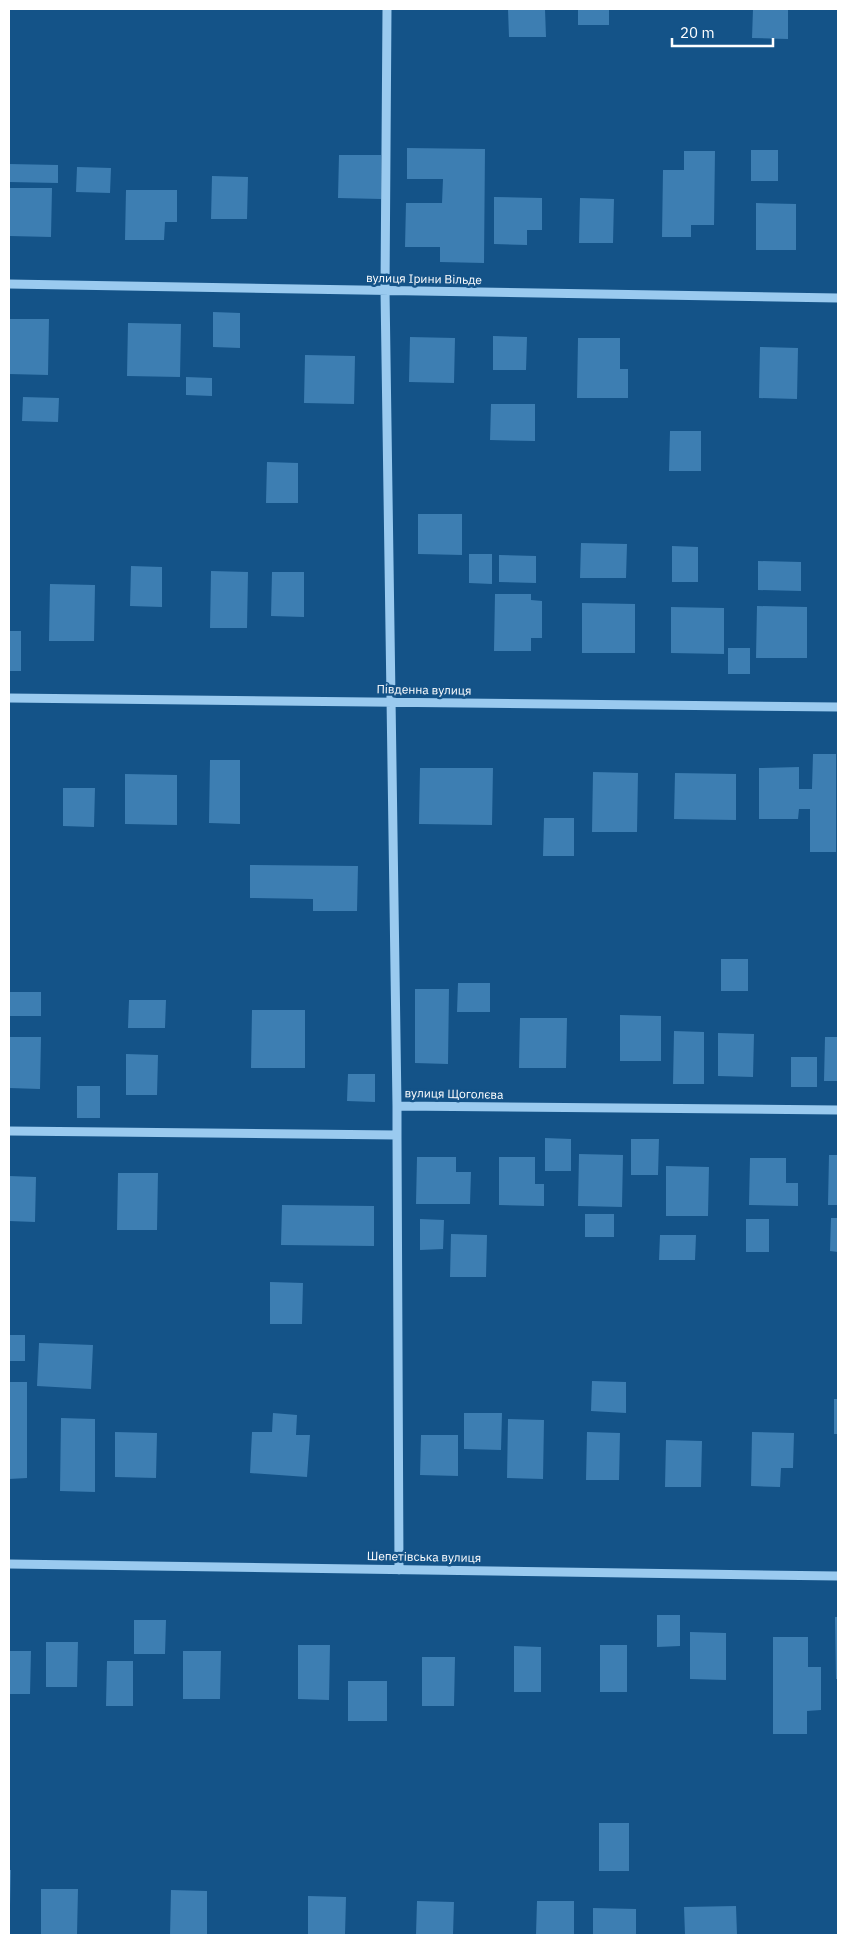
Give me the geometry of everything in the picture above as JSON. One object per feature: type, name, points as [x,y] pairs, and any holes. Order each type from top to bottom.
[{"type":"street","points":[[387,9],[385,290],[396,1106]]},
{"type":"street","name":"вулиця Ірини Вільде","points":[[9,284],[838,298]]},
{"type":"street","name":"Південна вулиця","points":[[9,698],[838,707]]},
{"type":"street","name":"вулиця Щоголєва","points":[[399,1570],[396,1106],[838,1110]]},
{"type":"street","points":[[9,1131],[397,1135]]},
{"type":"street","name":"Шепетівська вулиця","points":[[9,1564],[838,1576]]},
{"type":"building","points":[[508,9],[545,9],[546,37],[509,37]]},
{"type":"building","points":[[578,9],[609,9],[609,25],[578,25]]},
{"type":"building","points":[[753,9],[788,9],[788,39],[752,38]]},
{"type":"building","points":[[407,148],[485,149],[484,263],[440,262],[440,247],[405,247],[406,203],[442,203],[443,179],[407,179]]},
{"type":"building","points":[[751,150],[778,150],[778,181],[751,181]]},
{"type":"building","points":[[684,151],[715,151],[714,225],[691,225],[691,237],[662,237],[663,170],[684,170]]},
{"type":"building","points":[[339,155],[381,155],[381,199],[338,198]]},
{"type":"building","points":[[9,164],[58,165],[58,183],[9,182]]},
{"type":"building","points":[[77,167],[111,168],[110,193],[76,192]]},
{"type":"building","points":[[212,176],[248,177],[247,219],[211,219]]},
{"type":"building","points":[[9,188],[52,188],[51,237],[9,236]]},
{"type":"building","points":[[126,190],[177,190],[177,222],[165,222],[164,240],[125,240]]},
{"type":"building","points":[[494,197],[542,198],[542,230],[527,230],[527,245],[494,244]]},
{"type":"building","points":[[580,198],[614,199],[613,243],[579,243]]},
{"type":"building","points":[[756,203],[796,204],[796,250],[756,250]]},
{"type":"building","points":[[213,312],[240,313],[240,348],[213,347]]},
{"type":"building","points":[[9,319],[49,319],[48,375],[9,374]]},
{"type":"building","points":[[128,323],[181,324],[180,377],[127,376]]},
{"type":"building","points":[[493,336],[527,337],[526,370],[493,370]]},
{"type":"building","points":[[410,337],[455,338],[454,383],[409,382]]},
{"type":"building","points":[[578,338],[620,338],[620,369],[628,369],[628,398],[577,398]]},
{"type":"building","points":[[760,347],[798,348],[797,399],[759,398]]},
{"type":"building","points":[[305,355],[355,356],[354,404],[304,403]]},
{"type":"building","points":[[186,377],[212,378],[212,396],[186,395]]},
{"type":"building","points":[[23,397],[59,398],[58,422],[22,421]]},
{"type":"building","points":[[491,404],[535,404],[535,441],[490,440]]},
{"type":"building","points":[[670,431],[701,431],[701,471],[669,471]]},
{"type":"building","points":[[267,462],[298,463],[298,503],[266,503]]},
{"type":"building","points":[[418,514],[462,514],[462,555],[418,554]]},
{"type":"building","points":[[581,543],[627,544],[626,578],[580,578]]},
{"type":"building","points":[[672,546],[698,547],[698,582],[672,582]]},
{"type":"building","points":[[469,554],[492,554],[492,584],[469,583]]},
{"type":"building","points":[[499,555],[536,556],[536,583],[499,582]]},
{"type":"building","points":[[758,561],[801,562],[801,591],[758,590]]},
{"type":"building","points":[[131,566],[162,567],[162,607],[130,606]]},
{"type":"building","points":[[211,571],[248,572],[247,628],[210,628]]},
{"type":"building","points":[[272,572],[304,572],[304,617],[271,616]]},
{"type":"building","points":[[50,584],[95,585],[94,641],[49,641]]},
{"type":"building","points":[[495,594],[531,594],[531,600],[542,601],[542,638],[531,638],[531,651],[494,651]]},
{"type":"building","points":[[582,603],[635,604],[635,653],[582,653]]},
{"type":"building","points":[[757,606],[807,607],[807,658],[756,658]]},
{"type":"building","points":[[671,607],[724,608],[724,654],[671,653]]},
{"type":"building","points":[[9,631],[21,631],[21,671],[9,671]]},
{"type":"building","points":[[728,648],[750,648],[750,674],[728,674]]},
{"type":"building","points":[[813,754],[836,754],[836,852],[810,852],[810,809],[799,809],[798,819],[759,819],[759,768],[799,767],[799,789],[812,789]]},
{"type":"building","points":[[210,760],[240,760],[240,824],[209,823]]},
{"type":"building","points":[[420,768],[493,768],[492,825],[419,824]]},
{"type":"building","points":[[593,772],[638,773],[637,832],[592,832]]},
{"type":"building","points":[[675,773],[736,774],[736,820],[674,819]]},
{"type":"building","points":[[125,774],[177,775],[177,825],[125,824]]},
{"type":"building","points":[[63,788],[95,788],[94,827],[63,826]]},
{"type":"building","points":[[544,818],[574,818],[574,856],[543,856]]},
{"type":"building","points":[[250,865],[358,866],[357,911],[313,911],[313,899],[250,898]]},
{"type":"building","points":[[721,959],[748,959],[748,991],[721,991]]},
{"type":"building","points":[[458,983],[490,983],[490,1012],[457,1012]]},
{"type":"building","points":[[415,989],[449,989],[448,1064],[415,1063]]},
{"type":"building","points":[[10,992],[41,992],[41,1016],[10,1016]]},
{"type":"building","points":[[129,1000],[166,1000],[165,1028],[128,1028]]},
{"type":"building","points":[[252,1010],[305,1010],[305,1068],[251,1068]]},
{"type":"building","points":[[620,1015],[661,1016],[661,1061],[620,1061]]},
{"type":"building","points":[[520,1018],[567,1018],[566,1068],[519,1068]]},
{"type":"building","points":[[674,1031],[704,1032],[704,1084],[673,1084]]},
{"type":"building","points":[[718,1033],[754,1034],[753,1077],[718,1076]]},
{"type":"building","points":[[9,1037],[41,1037],[40,1089],[9,1088]]},
{"type":"building","points":[[825,1037],[838,1037],[838,1081],[824,1081]]},
{"type":"building","points":[[126,1054],[158,1055],[157,1095],[126,1095]]},
{"type":"building","points":[[791,1057],[817,1057],[817,1087],[791,1087]]},
{"type":"building","points":[[348,1074],[375,1074],[375,1102],[347,1101]]},
{"type":"building","points":[[77,1086],[100,1086],[100,1118],[77,1118]]},
{"type":"building","points":[[545,1138],[571,1139],[571,1171],[545,1171]]},
{"type":"building","points":[[631,1139],[659,1139],[658,1175],[631,1175]]},
{"type":"building","points":[[579,1154],[623,1155],[622,1207],[578,1206]]},
{"type":"building","points":[[829,1155],[838,1155],[838,1205],[828,1205]]},
{"type":"building","points":[[417,1157],[456,1157],[456,1172],[471,1172],[470,1204],[416,1204]]},
{"type":"building","points":[[499,1157],[535,1157],[535,1184],[544,1184],[544,1206],[499,1205]]},
{"type":"building","points":[[750,1158],[786,1158],[786,1183],[798,1183],[798,1206],[749,1205]]},
{"type":"building","points":[[666,1166],[709,1167],[708,1216],[666,1216]]},
{"type":"building","points":[[118,1173],[158,1173],[157,1230],[117,1230]]},
{"type":"building","points":[[9,1176],[36,1177],[35,1222],[9,1221]]},
{"type":"building","points":[[282,1205],[374,1206],[374,1246],[281,1245]]},
{"type":"building","points":[[585,1214],[614,1214],[614,1237],[585,1237]]},
{"type":"building","points":[[831,1218],[838,1218],[838,1252],[830,1251]]},
{"type":"building","points":[[420,1219],[444,1220],[443,1249],[420,1250]]},
{"type":"building","points":[[746,1219],[769,1219],[769,1252],[746,1252]]},
{"type":"building","points":[[451,1234],[487,1235],[486,1277],[450,1277]]},
{"type":"building","points":[[660,1235],[696,1235],[695,1260],[659,1260]]},
{"type":"building","points":[[270,1282],[303,1283],[302,1324],[270,1324]]},
{"type":"building","points":[[9,1335],[25,1335],[25,1361],[9,1361]]},
{"type":"building","points":[[39,1343],[93,1345],[91,1389],[37,1386]]},
{"type":"building","points":[[592,1381],[626,1382],[626,1413],[591,1411]]},
{"type":"building","points":[[9,1382],[27,1382],[27,1478],[9,1479]]},
{"type":"building","points":[[834,1399],[838,1399],[838,1434],[834,1434]]},
{"type":"building","points":[[273,1413],[297,1415],[296,1435],[310,1435],[307,1477],[250,1473],[252,1432],[272,1432]]},
{"type":"building","points":[[464,1413],[502,1413],[501,1450],[464,1449]]},
{"type":"building","points":[[61,1418],[95,1419],[95,1492],[60,1491]]},
{"type":"building","points":[[508,1419],[544,1420],[543,1479],[507,1478]]},
{"type":"building","points":[[115,1432],[157,1433],[156,1478],[115,1477]]},
{"type":"building","points":[[587,1432],[620,1433],[619,1480],[586,1480]]},
{"type":"building","points":[[752,1432],[794,1433],[793,1468],[781,1468],[780,1487],[751,1486]]},
{"type":"building","points":[[421,1435],[458,1435],[458,1476],[420,1475]]},
{"type":"building","points":[[666,1440],[702,1441],[701,1487],[665,1487]]},
{"type":"building","points":[[657,1615],[680,1615],[680,1646],[657,1647]]},
{"type":"building","points":[[835,1617],[838,1617],[838,1679],[836,1679]]},
{"type":"building","points":[[134,1620],[166,1620],[165,1654],[134,1654]]},
{"type":"building","points":[[690,1632],[726,1633],[726,1680],[690,1679]]},
{"type":"building","points":[[773,1637],[808,1637],[808,1667],[821,1667],[821,1710],[807,1711],[807,1734],[773,1734]]},
{"type":"building","points":[[46,1642],[78,1642],[77,1687],[46,1687]]},
{"type":"building","points":[[298,1645],[330,1645],[329,1700],[298,1699]]},
{"type":"building","points":[[600,1645],[627,1645],[627,1692],[600,1692]]},
{"type":"building","points":[[514,1646],[541,1647],[541,1692],[514,1692]]},
{"type":"building","points":[[9,1651],[31,1651],[30,1694],[9,1694]]},
{"type":"building","points":[[183,1651],[221,1651],[220,1699],[183,1699]]},
{"type":"building","points":[[422,1657],[455,1657],[454,1706],[422,1706]]},
{"type":"building","points":[[107,1661],[133,1661],[133,1706],[106,1706]]},
{"type":"building","points":[[348,1681],[387,1681],[387,1721],[348,1721]]},
{"type":"building","points":[[599,1823],[629,1823],[629,1871],[599,1871]]},
{"type":"building","points":[[9,1870],[11,1870],[10,1906],[9,1906]]},
{"type":"building","points":[[41,1889],[78,1889],[77,1935],[41,1935]]},
{"type":"building","points":[[171,1890],[207,1891],[207,1935],[170,1935]]},
{"type":"building","points":[[308,1896],[346,1897],[345,1935],[308,1935]]},
{"type":"building","points":[[417,1901],[454,1902],[453,1935],[416,1935]]},
{"type":"building","points":[[537,1901],[574,1901],[574,1935],[536,1935]]},
{"type":"building","points":[[736,1906],[737,1935],[685,1935],[684,1907]]},
{"type":"building","points":[[593,1908],[636,1909],[636,1935],[593,1935]]}]
